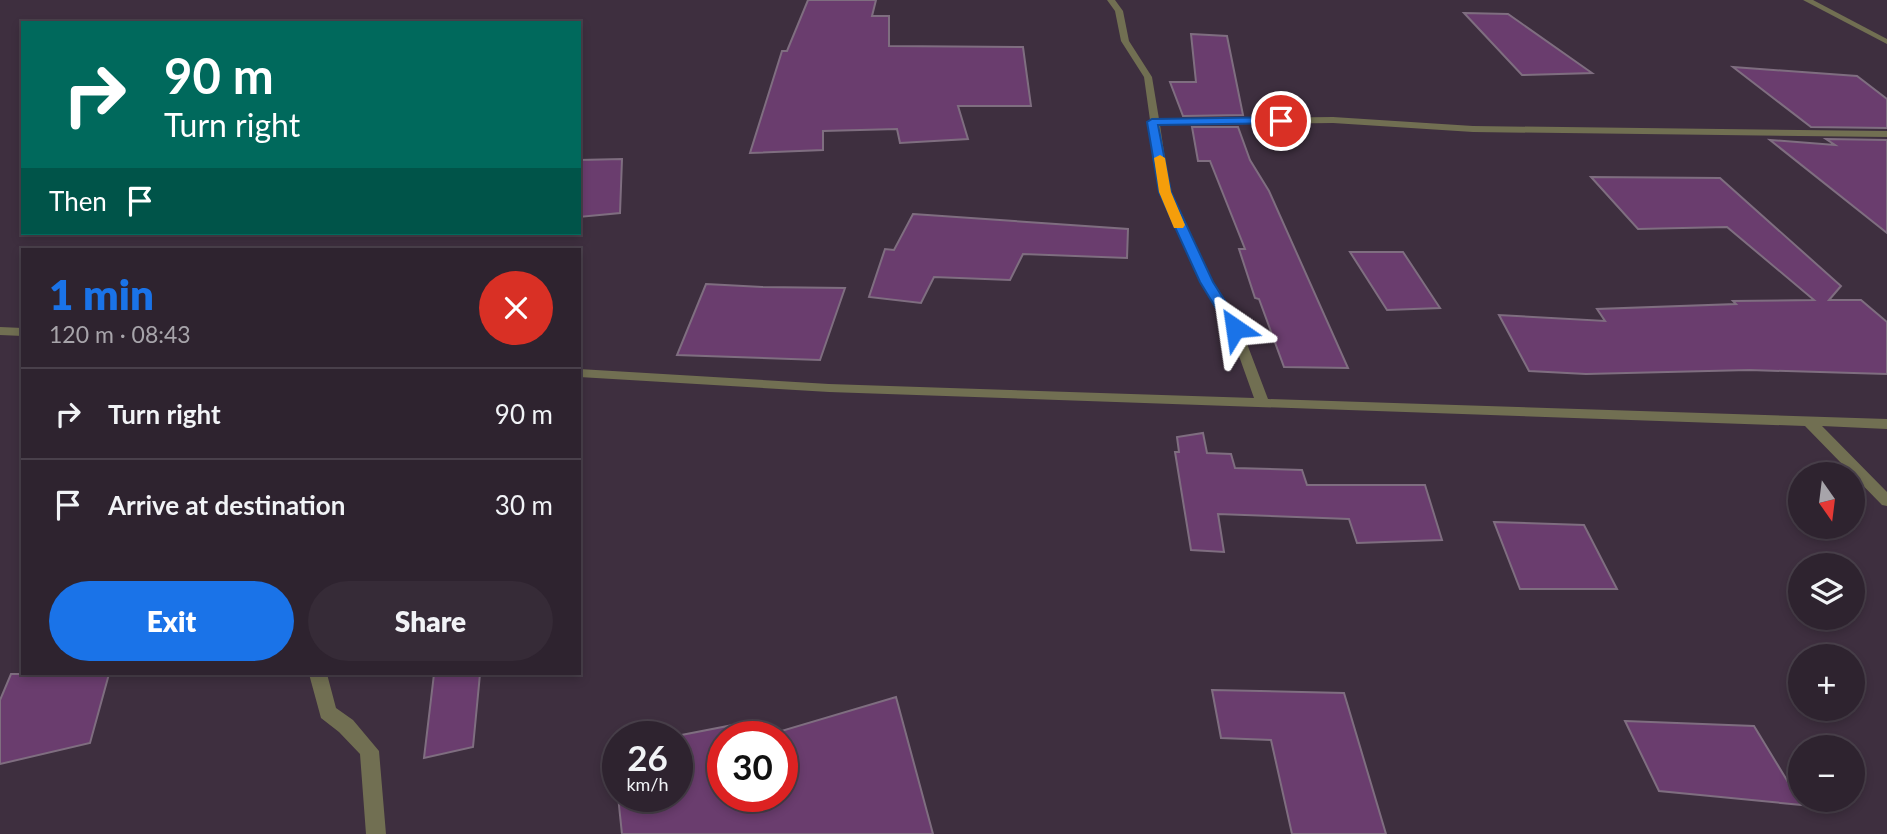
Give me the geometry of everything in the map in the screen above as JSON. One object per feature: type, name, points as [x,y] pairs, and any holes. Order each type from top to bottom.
[{"type":"street","points":[[1111,0],[1119,11],[1125,41],[1148,77],[1152,122],[1165,192],[1207,282],[1235,328],[1263,403]]},
{"type":"street","points":[[1807,0],[1887,42]]},
{"type":"street","points":[[1152,122],[1333,120],[1473,129],[1887,134]]},
{"type":"street","points":[[0,331],[21,332]]},
{"type":"street","points":[[581,373],[829,388],[1887,424]]},
{"type":"street","points":[[1809,422],[1887,501]]},
{"type":"street","points":[[318,675],[328,712],[346,726],[369,751],[376,834]]},
{"type":"building","points":[[808,0],[876,0],[872,16],[889,16],[889,46],[1023,47],[1031,106],[958,106],[968,139],[900,143],[897,129],[823,131],[823,150],[750,153],[782,51],[787,51]]},
{"type":"building","points":[[1464,13],[1508,14],[1592,73],[1522,75]]},
{"type":"building","points":[[1191,34],[1227,36],[1243,115],[1183,116],[1170,82],[1196,82]]},
{"type":"building","points":[[1733,67],[1857,76],[1887,99],[1887,128],[1811,127]]},
{"type":"building","points":[[1192,127],[1238,127],[1250,160],[1269,191],[1348,368],[1284,367],[1259,299],[1255,298],[1239,249],[1245,249],[1210,161],[1198,161]]},
{"type":"building","points":[[1826,139],[1887,140],[1887,233],[1770,140],[1835,145]]},
{"type":"building","points":[[622,159],[620,213],[581,217],[581,160]]},
{"type":"building","points":[[1591,177],[1720,178],[1841,286],[1829,300],[1861,300],[1887,322],[1887,374],[1749,370],[1586,374],[1529,371],[1499,315],[1605,321],[1597,309],[1736,304],[1733,301],[1814,300],[1727,227],[1638,229]]},
{"type":"building","points":[[913,214],[1128,229],[1127,258],[1023,254],[1010,280],[934,277],[921,303],[869,297],[885,249],[894,250]]},
{"type":"building","points":[[1350,252],[1403,252],[1440,308],[1387,310]]},
{"type":"building","points":[[706,284],[845,288],[820,360],[677,355]]},
{"type":"building","points":[[1203,433],[1207,453],[1231,454],[1235,468],[1302,470],[1307,485],[1425,485],[1442,540],[1357,543],[1349,519],[1218,514],[1224,552],[1191,550],[1175,452],[1179,452],[1177,437]]},
{"type":"building","points":[[1494,522],[1584,525],[1617,589],[1520,589]]},
{"type":"building","points":[[11,674],[109,675],[90,743],[0,764],[0,700]]},
{"type":"building","points":[[434,675],[480,675],[473,747],[424,758]]},
{"type":"building","points":[[1212,690],[1344,693],[1386,834],[1292,834],[1271,740],[1221,738]]},
{"type":"building","points":[[896,697],[933,834],[622,834],[620,812],[693,812],[693,733],[707,730],[707,812],[798,812],[798,726]]},
{"type":"building","points":[[1625,721],[1754,726],[1788,782],[1788,804],[1659,791]]},
{"type":"slow traffic","points":[[1160,158],[1165,192],[1179,225]]},
{"type":"route","points":[[1235,328],[1207,282],[1176,220],[1165,192],[1152,122],[1281,121]]}]
